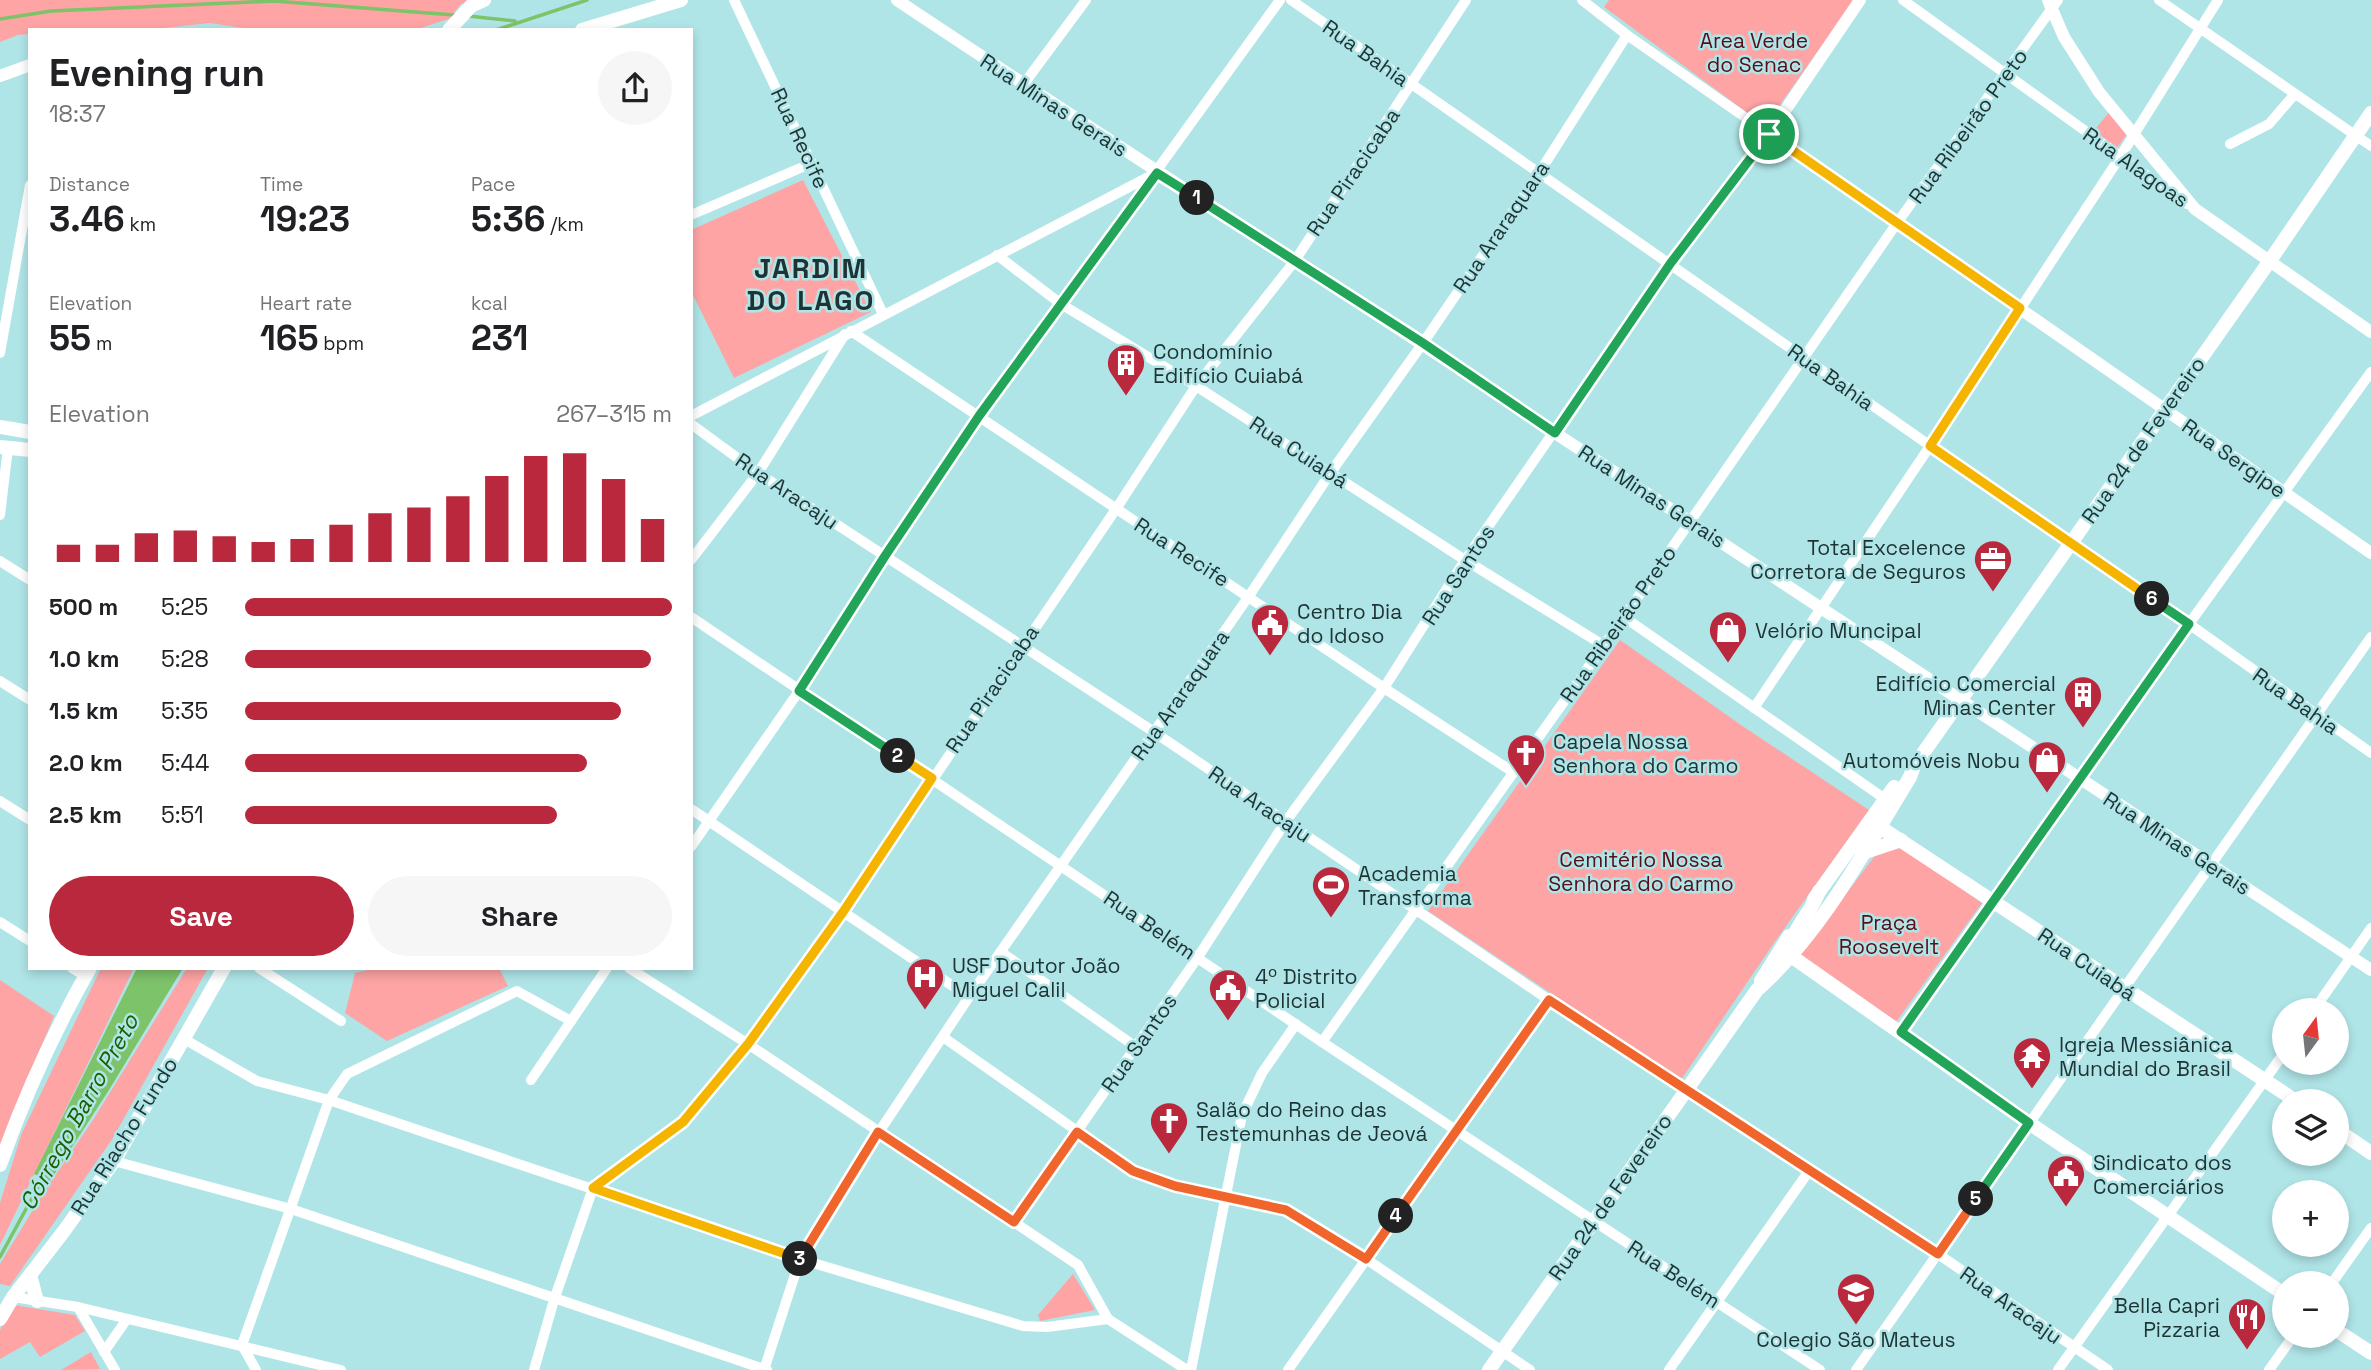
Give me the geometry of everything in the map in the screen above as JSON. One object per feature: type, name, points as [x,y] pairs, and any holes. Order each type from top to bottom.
[{"type":"main road","points":[[451,28],[463,13],[484,0]]},
{"type":"main road","points":[[589,28],[681,0]]},
{"type":"main road","name":"Rua 24 de Fevereiro","points":[[1757,990],[1766,970],[1819,891],[1885,799],[1914,766],[2371,113]]},
{"type":"main road","points":[[28,432],[5,428],[4,448],[28,450]]},
{"type":"main road","name":"Rua 24 de Fevereiro","points":[[1489,1370],[1757,990],[1791,956],[1866,852],[1914,766]]},
{"type":"main road","points":[[1883,822],[1887,806],[1885,799]]},
{"type":"main road","name":"Rua Cuiabá","points":[[1883,822],[1901,839],[2278,1089]]},
{"type":"main road","points":[[1843,859],[1901,839]]},
{"type":"main road","points":[[1819,891],[1816,904],[1791,942],[1791,956],[2029,1123],[2272,1286]]},
{"type":"main road","points":[[0,1165],[16,1119],[82,970]]},
{"type":"main road","name":"Rua Riacho Fundo","points":[[0,1319],[6,1296],[30,1275],[114,1161],[223,970]]},
{"type":"main road","points":[[2349,1138],[2371,1153]]},
{"type":"main road","points":[[30,1275],[37,1301]]},
{"type":"main road","points":[[2349,1339],[2371,1353]]},
{"type":"street","name":"Rua Recife","points":[[734,0],[883,314]]},
{"type":"street","name":"Rua Minas Gerais","points":[[897,0],[1157,173],[1423,343],[1821,609],[2371,970]]},
{"type":"street","points":[[1023,85],[1086,0]]},
{"type":"street","points":[[693,844],[799,691],[979,416],[1280,0]]},
{"type":"street","name":"Rua Bahia","points":[[1291,0],[2371,753]]},
{"type":"street","name":"Rua Piracicaba","points":[[593,1188],[683,1122],[748,1044],[843,912],[1116,509],[1196,386],[1294,262],[1466,0]]},
{"type":"street","name":"Rua Sergipe","points":[[1582,0],[1598,4],[1627,35],[2371,553]]},
{"type":"street","name":"Rua Santos","points":[[1014,1222],[1198,957],[1286,821],[1384,688],[1465,560],[1670,264],[1769,134],[1860,0]]},
{"type":"street","name":"Rua Alagoas","points":[[1903,0],[2120,157],[2371,331]]},
{"type":"street","points":[[2159,0],[2371,146]]},
{"type":"street","points":[[1754,708],[2134,136],[2218,0]]},
{"type":"street","points":[[2053,3],[2079,64],[2195,209]]},
{"type":"street","name":"Rua Ribeirão Preto","points":[[1322,1042],[1624,617],[2053,3]]},
{"type":"street","name":"Rua Araraquara","points":[[765,1370],[800,1259],[878,1132],[1249,596],[1331,472],[1423,343],[1539,173],[1627,35]]},
{"type":"street","points":[[0,76],[28,66]]},
{"type":"street","points":[[2230,144],[2269,124],[2294,95]]},
{"type":"street","points":[[693,214],[811,163]]},
{"type":"street","points":[[693,415],[1157,173]]},
{"type":"street","points":[[0,353],[28,196]]},
{"type":"street","name":"Rua Cuiabá","points":[[997,255],[1061,304],[1196,386],[1465,560],[1603,645]]},
{"type":"street","name":"Rua Recife","points":[[848,333],[979,416],[1513,772]]},
{"type":"street","points":[[693,557],[758,473],[848,333]]},
{"type":"street","points":[[1901,1032],[2371,372]]},
{"type":"street","name":"Rua Aracaju","points":[[693,425],[758,473],[1154,732],[1549,1000],[1938,1254],[2108,1370]]},
{"type":"street","points":[[0,515],[4,448]]},
{"type":"street","points":[[0,561],[28,579]]},
{"type":"street","points":[[1624,617],[1885,799]]},
{"type":"street","name":"Rua Belém","points":[[693,618],[1322,1042],[1819,1370]]},
{"type":"street","points":[[1856,1370],[2371,637]]},
{"type":"street","points":[[0,681],[28,699]]},
{"type":"street","points":[[0,801],[28,819]]},
{"type":"street","points":[[693,810],[969,997]]},
{"type":"street","points":[[0,922],[28,940]]},
{"type":"street","points":[[2322,998],[2371,928]]},
{"type":"street","points":[[1001,952],[1136,1047]]},
{"type":"street","points":[[262,970],[341,1021]]},
{"type":"street","points":[[531,1080],[606,970]]},
{"type":"street","points":[[632,970],[748,1044],[1078,1265],[1108,1319],[1189,1370],[1242,1115],[1262,1073],[1296,1024]]},
{"type":"street","points":[[256,1370],[242,1345],[329,1100],[347,1074],[517,990],[571,1021]]},
{"type":"street","points":[[1288,1370],[1549,1000]]},
{"type":"street","points":[[943,1037],[1133,1171],[1175,1186],[1286,1210],[1366,1259],[1530,1370]]},
{"type":"street","points":[[184,1039],[257,1081],[329,1100],[800,1259],[1023,1326],[1047,1327],[1108,1319]]},
{"type":"street","points":[[2058,1370],[2272,1070]]},
{"type":"street","points":[[114,1161],[291,1209],[765,1370]]},
{"type":"street","points":[[1668,1370],[1808,1171]]},
{"type":"street","points":[[534,1370],[554,1300],[593,1188]]},
{"type":"street","points":[[2341,1271],[2371,1228]]},
{"type":"street","points":[[6,1296],[78,1307],[341,1370]]},
{"type":"street","points":[[78,1307],[115,1370]]},
{"type":"street","points":[[104,1352],[127,1319]]},
{"type":"street","points":[[2269,1370],[2285,1348]]},
{"type":"green space","points":[[0,0],[469,0],[460,5],[449,19],[420,28],[243,28],[210,23],[164,28],[28,28],[28,34],[0,42]]},
{"type":"green space","name":"Area Verde do Senac","points":[[1609,0],[1854,0],[1765,126],[1604,7]]},
{"type":"green space","points":[[2111,110],[2129,131],[2115,151],[2092,133]]},
{"type":"green space","points":[[803,180],[871,312],[734,378],[693,295],[693,229]]},
{"type":"green space","name":"Cemitério Nossa Senhora do Carmo","points":[[1620,640],[1869,810],[1681,1080],[1428,911]]},
{"type":"green space","name":"Praça Roosevelt","points":[[1903,847],[1982,903],[1896,1022],[1799,956],[1877,853]]},
{"type":"green space","points":[[100,970],[133,970],[0,1245],[0,1203],[21,1135]]},
{"type":"green space","points":[[186,970],[207,970],[113,1138],[10,1286],[0,1284],[0,1264],[42,1195],[93,1120]]},
{"type":"green space","points":[[367,970],[500,970],[508,986],[387,1041],[345,1013],[355,973]]},
{"type":"green space","points":[[0,980],[54,1016],[0,1145]]},
{"type":"green space","points":[[1073,1274],[1095,1310],[1040,1321],[1038,1315]]},
{"type":"green space","points":[[14,1305],[75,1315],[85,1331],[40,1357],[30,1342],[0,1359],[0,1330]]},
{"type":"green space","points":[[91,1352],[100,1369],[61,1370]]},
{"type":"water","points":[[136,970],[182,970],[50,1181],[34,1174]]},
{"type":"waterway","name":"Córrego Barro Preto","points":[[502,28],[587,0]]},
{"type":"waterway","points":[[0,19],[51,11],[274,1],[454,15]]},
{"type":"waterway","points":[[468,16],[515,21]]},
{"type":"waterway","name":"Córrego Barro Preto","points":[[0,1257],[44,1176]]},
{"type":"place","name":"Condomínio Edifício Cuiabá","points":[[1126,397]]},
{"type":"place","name":"Total Excelence Corretora de Seguros","points":[[1993,593]]},
{"type":"place","name":"Centro Dia do Idoso","points":[[1270,657]]},
{"type":"place","name":"Velório Muncipal","points":[[1728,664]]},
{"type":"place","name":"Edifício Comercial Minas Center","points":[[2083,729]]},
{"type":"place","name":"Capela Nossa Senhora do Carmo","points":[[1526,787]]},
{"type":"place","name":"Automóveis Nobu","points":[[2047,794]]},
{"type":"place","name":"Academia Transforma","points":[[1331,919]]},
{"type":"place","name":"USF Doutor João Miguel Calil","points":[[925,1011]]},
{"type":"place","name":"4º Distrito Policial","points":[[1228,1022]]},
{"type":"place","name":"Igreja Messiânica Mundial do Brasil","points":[[2032,1090]]},
{"type":"place","name":"Salão do Reino das Testemunhas de Jeová","points":[[1169,1155]]},
{"type":"place","name":"Sindicato dos Comerciários","points":[[2066,1208]]},
{"type":"place","name":"Colegio São Mateus","points":[[1856,1326]]},
{"type":"place","name":"Bella Capri Pizzaria","points":[[2247,1351]]},
{"type":"district","name":"JARDIM DO LAGO","points":[[811,284]]},
{"type":"route","points":[[1769,134],[2020,308],[1930,446],[2189,624],[1901,1032],[2029,1123],[1938,1254],[1549,1000],[1366,1259],[1286,1210],[1175,1186],[1133,1171],[1077,1132],[1014,1222],[878,1132],[800,1259],[593,1188],[683,1122],[748,1044],[843,912],[932,778],[799,691],[979,416],[1157,173],[1423,343],[1555,433],[1670,264],[1769,134]]}]
